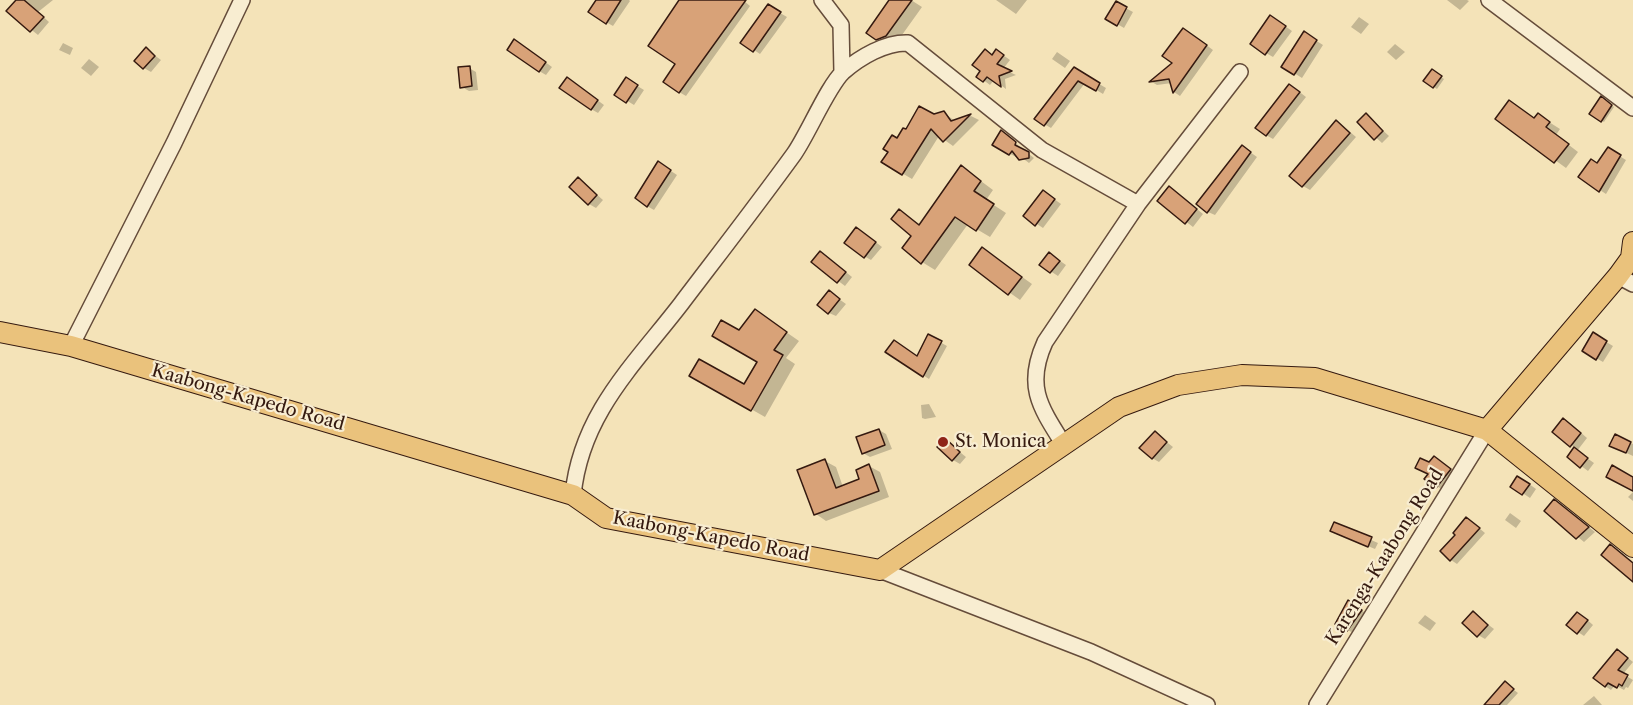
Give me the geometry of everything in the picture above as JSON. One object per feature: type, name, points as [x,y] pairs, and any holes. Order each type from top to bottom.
[{"type":"main road","points":[[1487,430],[1625,280],[1632,252]]},
{"type":"main road","name":"Kaabong-Kapedo Road","points":[[0,332],[71,346],[573,495],[606,518],[880,570]]},
{"type":"main road","points":[[880,570],[1119,407],[1178,385],[1242,375],[1315,378],[1487,430],[1633,547]]},
{"type":"street","points":[[71,346],[174,143],[242,0]]},
{"type":"street","points":[[822,0],[841,25],[842,73]]},
{"type":"street","points":[[1490,0],[1633,108]]},
{"type":"street","points":[[573,495],[576,469],[584,443],[603,404],[769,189],[798,148],[842,73],[894,42],[908,43],[1042,150],[1137,204]]},
{"type":"street","points":[[1064,445],[1040,405],[1035,388],[1039,354],[1137,204],[1240,72]]},
{"type":"street","name":"Karenga-Kaabong Road","points":[[1317,705],[1487,430]]},
{"type":"street","name":"Kaabong-Kapedo Road","points":[[880,570],[1091,652],[1207,705]]},
{"type":"building","points":[[16,0],[24,0],[44,17],[30,32],[6,11]]},
{"type":"building","points":[[596,0],[621,0],[606,24],[588,12]]},
{"type":"building","points":[[679,0],[746,0],[679,93],[663,82],[675,64],[648,46]]},
{"type":"building","points":[[889,0],[912,0],[886,36],[876,40],[866,33]]},
{"type":"building","points":[[1116,1],[1127,7],[1117,26],[1105,19]]},
{"type":"building","points":[[768,4],[781,12],[753,52],[740,43]]},
{"type":"building","points":[[1270,15],[1286,26],[1265,55],[1250,44]]},
{"type":"building","points":[[1183,28],[1207,45],[1173,93],[1169,79],[1149,82],[1172,63],[1162,56]]},
{"type":"building","points":[[1304,31],[1317,40],[1294,75],[1281,67]]},
{"type":"building","points":[[514,39],[546,62],[539,72],[507,50]]},
{"type":"building","points":[[146,47],[155,56],[143,69],[134,61]]},
{"type":"building","points":[[985,49],[992,55],[996,49],[1004,55],[997,64],[1012,71],[999,76],[1001,87],[987,77],[983,82],[976,77],[980,71],[972,65]]},
{"type":"building","points":[[470,66],[472,86],[460,88],[458,67]]},
{"type":"building","points":[[1074,67],[1100,83],[1096,91],[1078,81],[1044,126],[1034,119]]},
{"type":"building","points":[[1432,69],[1442,76],[1433,88],[1423,81]]},
{"type":"building","points":[[567,77],[598,100],[591,110],[559,88]]},
{"type":"building","points":[[626,77],[638,85],[626,103],[614,95]]},
{"type":"building","points":[[1289,84],[1300,92],[1266,136],[1255,128]]},
{"type":"building","points":[[1601,96],[1612,105],[1601,122],[1589,114]]},
{"type":"building","points":[[1509,100],[1534,118],[1538,113],[1550,122],[1546,127],[1569,144],[1554,163],[1495,119]]},
{"type":"building","points":[[919,106],[934,114],[944,111],[951,121],[971,114],[943,142],[931,129],[902,175],[881,162],[888,152],[883,149],[892,135],[897,138],[903,128],[906,129]]},
{"type":"building","points":[[1366,113],[1383,131],[1374,140],[1357,122]]},
{"type":"building","points":[[1336,120],[1350,133],[1302,187],[1289,176]]},
{"type":"building","points":[[1001,130],[1016,142],[1015,145],[1029,152],[1029,158],[1019,160],[1012,151],[1009,155],[992,145]]},
{"type":"building","points":[[1242,145],[1251,152],[1207,213],[1196,204]]},
{"type":"building","points":[[1608,147],[1621,155],[1599,192],[1578,177],[1591,159],[1597,163]]},
{"type":"building","points":[[658,161],[671,170],[647,207],[635,198]]},
{"type":"building","points":[[961,165],[981,181],[974,191],[994,204],[976,231],[955,217],[921,264],[902,248],[911,236],[891,219],[899,209],[919,225]]},
{"type":"building","points":[[578,177],[597,195],[588,205],[569,187]]},
{"type":"building","points":[[1169,186],[1197,209],[1185,224],[1157,201]]},
{"type":"building","points":[[1043,190],[1055,199],[1035,226],[1023,216]]},
{"type":"building","points":[[856,227],[876,242],[864,258],[844,243]]},
{"type":"building","points":[[982,247],[1022,277],[1008,295],[969,265]]},
{"type":"building","points":[[820,251],[846,272],[837,283],[811,262]]},
{"type":"building","points":[[1049,252],[1060,261],[1050,273],[1039,265]]},
{"type":"building","points":[[829,290],[840,299],[828,314],[817,305]]},
{"type":"building","points":[[755,309],[787,332],[774,350],[783,355],[751,411],[689,376],[699,359],[744,384],[757,362],[712,336],[721,320],[739,330]]},
{"type":"building","points":[[1593,332],[1607,341],[1596,360],[1582,351]]},
{"type":"building","points":[[928,334],[942,341],[923,377],[885,352],[894,340],[917,356]]},
{"type":"building","points":[[1563,418],[1581,433],[1570,447],[1552,432]]},
{"type":"building","points":[[879,429],[885,445],[862,454],[856,437]]},
{"type":"building","points":[[1155,431],[1167,442],[1152,459],[1139,448]]},
{"type":"building","points":[[1615,434],[1631,442],[1626,453],[1609,446]]},
{"type":"building","points":[[945,438],[960,452],[952,461],[937,447]]},
{"type":"building","points":[[1574,447],[1588,458],[1580,468],[1567,457]]},
{"type":"building","points":[[1434,456],[1451,469],[1436,488],[1424,479],[1428,474],[1415,468],[1420,458],[1429,462]]},
{"type":"building","points":[[825,459],[836,488],[859,479],[856,470],[869,464],[879,491],[814,515],[797,470]]},
{"type":"building","points":[[1612,465],[1633,477],[1633,491],[1606,477]]},
{"type":"building","points":[[1517,476],[1530,484],[1522,495],[1510,487]]},
{"type":"building","points":[[1554,499],[1589,527],[1576,539],[1544,511]]},
{"type":"building","points":[[1466,517],[1480,528],[1450,561],[1440,551],[1455,535],[1453,533]]},
{"type":"building","points":[[1334,522],[1372,537],[1368,547],[1330,531]]},
{"type":"building","points":[[1610,544],[1633,563],[1633,582],[1601,555]]},
{"type":"building","points":[[1348,600],[1362,610],[1347,631],[1335,624]]},
{"type":"building","points":[[1473,611],[1488,625],[1477,637],[1462,623]]},
{"type":"building","points":[[1577,612],[1588,620],[1577,634],[1566,625]]},
{"type":"building","points":[[1617,649],[1628,658],[1618,670],[1628,675],[1622,686],[1619,684],[1617,688],[1608,683],[1605,687],[1593,678]]},
{"type":"building","points":[[1505,681],[1514,689],[1499,705],[1484,705]]},
{"type":"place","name":"St. Monica","points":[[943,442]]}]
